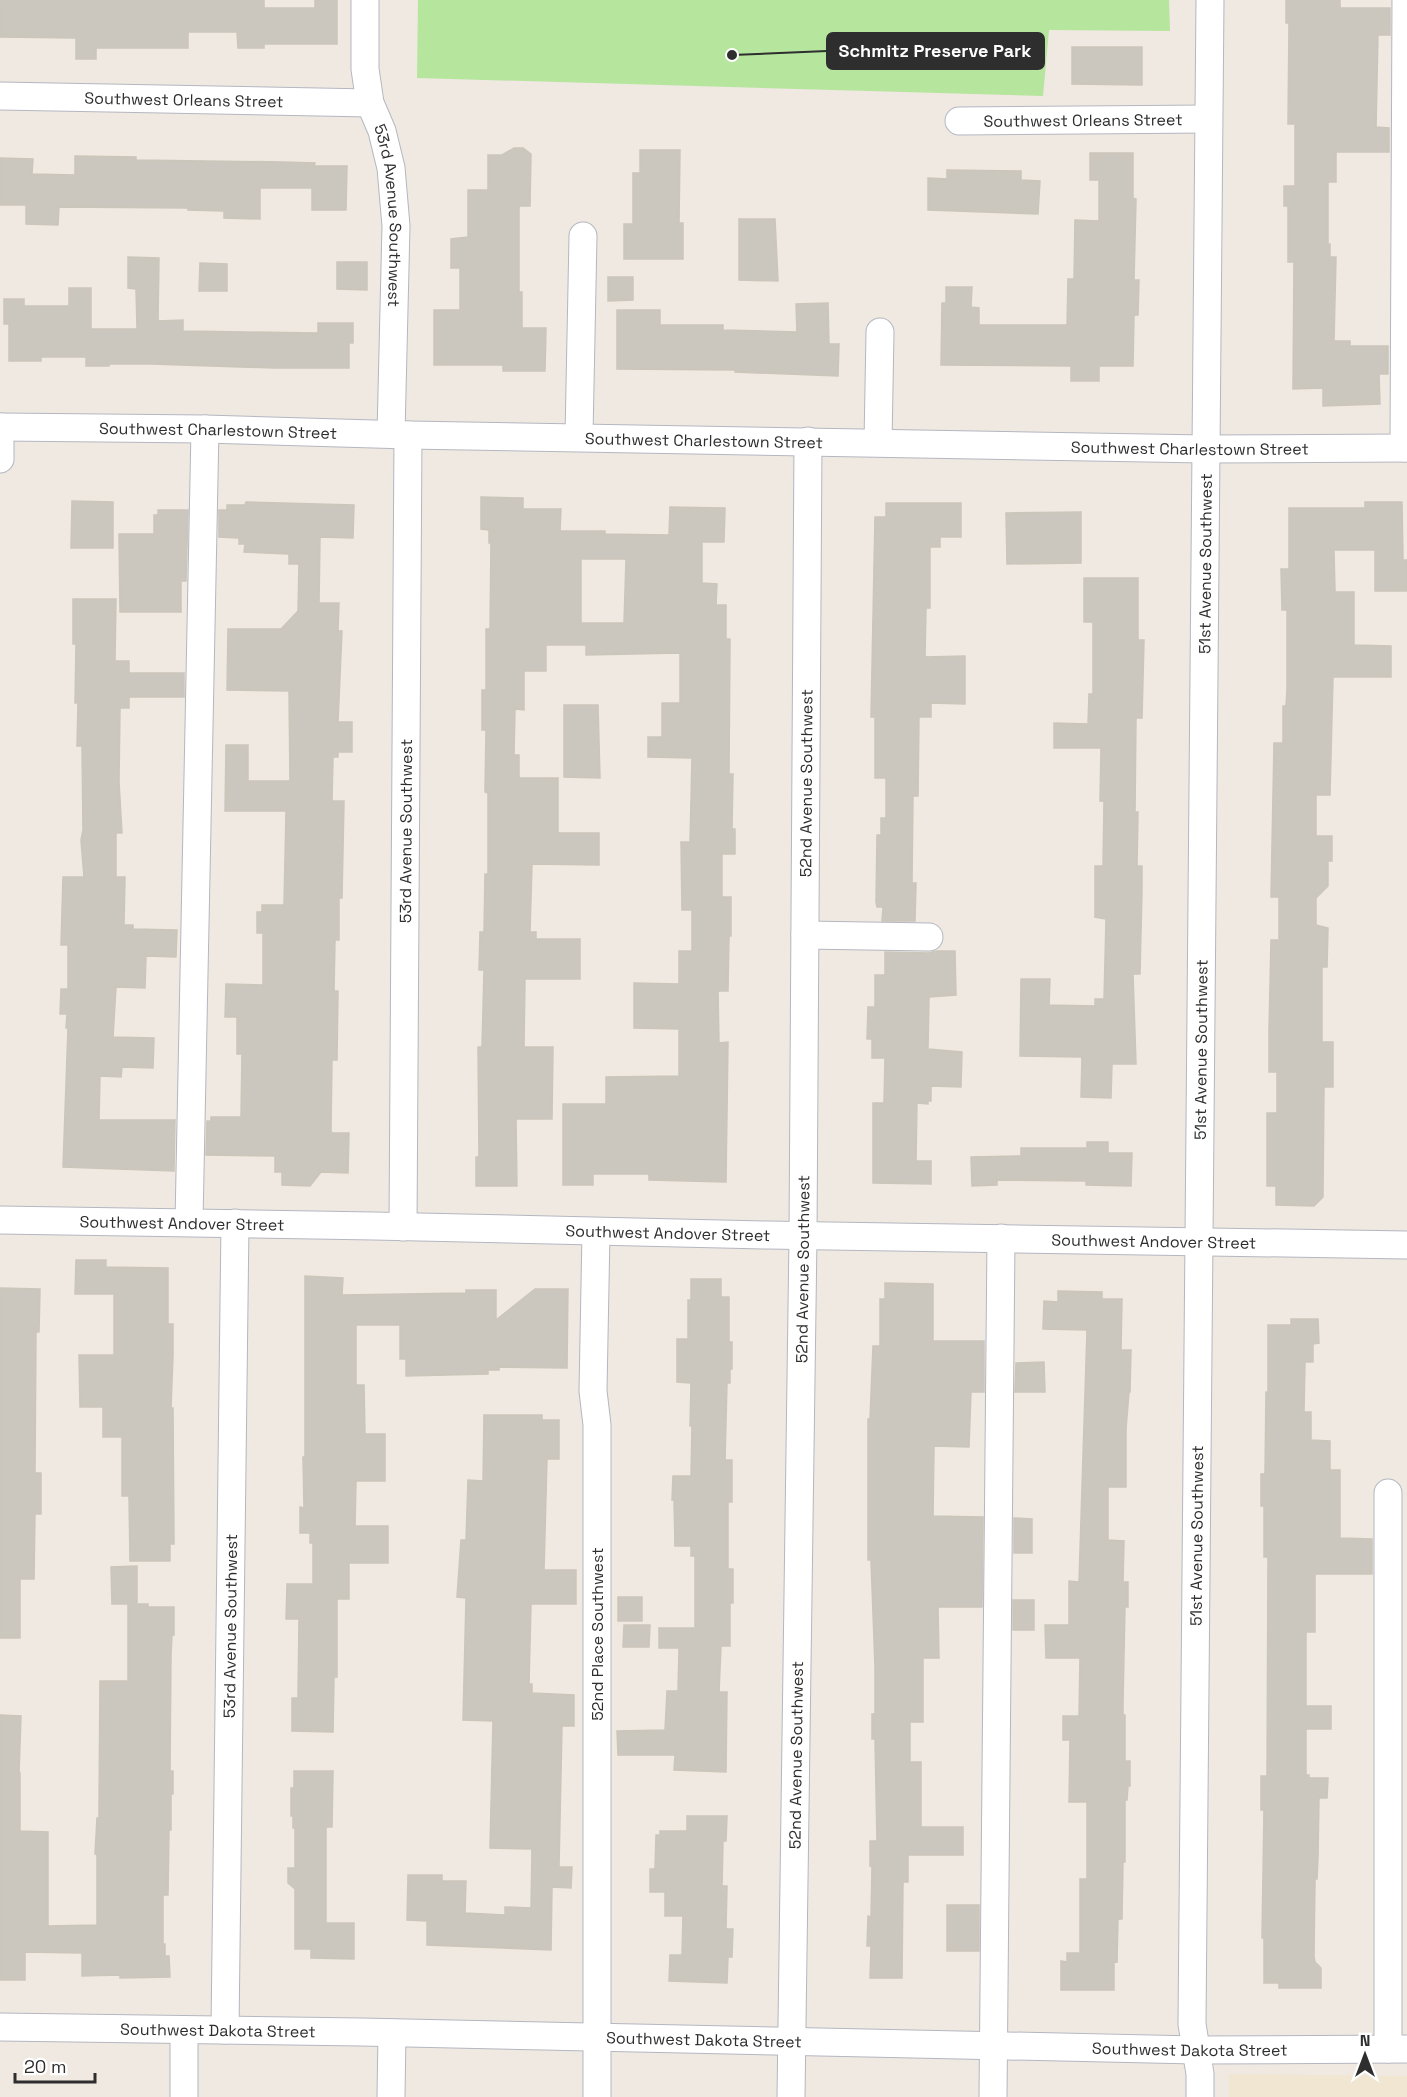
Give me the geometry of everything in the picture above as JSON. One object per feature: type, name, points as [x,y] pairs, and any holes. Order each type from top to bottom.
[{"type":"street","name":"53rd Avenue Southwest","points":[[366,0],[365,69],[370,104],[382,131],[391,168],[396,226],[400,434],[403,1227]]},
{"type":"street","name":"51st Avenue Southwest","points":[[1200,2097],[1200,2074],[1192,2028],[1192,2012],[1210,0]]},
{"type":"street","points":[[1406,0],[1406,448]]},
{"type":"street","name":"Southwest Orleans Street","points":[[0,96],[370,104]]},
{"type":"street","name":"Southwest Orleans Street","points":[[959,121],[1208,119]]},
{"type":"street","points":[[579,436],[583,236]]},
{"type":"street","points":[[878,442],[880,332]]},
{"type":"street","points":[[0,427],[0,459]]},
{"type":"street","name":"Southwest Charlestown Street","points":[[0,427],[1205,449],[1406,448]]},
{"type":"street","points":[[189,1222],[205,429]]},
{"type":"street","name":"52nd Avenue Southwest","points":[[791,2097],[803,1236],[807,441]]},
{"type":"street","points":[[805,935],[929,937]]},
{"type":"street","name":"Southwest Andover Street","points":[[0,1220],[1407,1245]]},
{"type":"street","name":"53rd Avenue Southwest","points":[[225,2030],[235,1223]]},
{"type":"street","name":"52nd Place Southwest","points":[[596,1232],[593,1391],[597,1425],[597,2097]]},
{"type":"street","points":[[993,2097],[1001,1238]]},
{"type":"street","points":[[1388,1493],[1397,2049]]},
{"type":"street","name":"Southwest Dakota Street","points":[[0,2027],[993,2044],[1196,2050],[1397,2049]]},
{"type":"street","points":[[184,2030],[184,2097]]},
{"type":"street","points":[[391,2097],[392,2033]]},
{"type":"shaded area","points":[[1229,2074],[1407,2076],[1407,2097],[1229,2097]]},
{"type":"green space","points":[[418,0],[1169,0],[1170,31],[1049,30],[1043,96],[417,78]]},
{"type":"building","points":[[0,0],[264,0],[264,8],[315,8],[315,0],[337,0],[337,44],[264,44],[264,48],[238,48],[237,32],[188,32],[188,48],[96,48],[96,59],[76,59],[76,38],[0,37]]},
{"type":"building","points":[[1286,0],[1340,0],[1340,8],[1390,8],[1390,35],[1378,35],[1376,127],[1389,128],[1389,152],[1336,152],[1336,182],[1328,182],[1328,244],[1330,244],[1330,257],[1336,257],[1334,341],[1350,341],[1350,346],[1388,346],[1388,374],[1379,374],[1380,404],[1323,406],[1323,388],[1293,389],[1294,262],[1288,262],[1288,206],[1284,206],[1284,186],[1295,186],[1295,124],[1288,124],[1289,23],[1286,23]]},
{"type":"building","points":[[1072,47],[1142,47],[1142,85],[1072,84]]},
{"type":"building","points":[[514,148],[523,148],[531,154],[530,206],[519,206],[519,292],[522,292],[522,328],[546,328],[545,371],[503,371],[503,365],[434,365],[434,310],[460,310],[460,268],[451,268],[451,239],[468,237],[468,190],[488,190],[488,155],[502,155]]},
{"type":"building","points":[[640,150],[680,150],[679,223],[683,223],[683,259],[624,259],[624,224],[633,224],[633,173],[640,173]]},
{"type":"building","points":[[1090,153],[1133,153],[1133,198],[1136,199],[1134,280],[1139,280],[1138,315],[1134,315],[1133,366],[1099,366],[1099,381],[1071,381],[1071,366],[941,365],[942,303],[946,303],[946,287],[972,287],[971,307],[979,308],[979,325],[1067,325],[1068,279],[1074,279],[1075,220],[1099,221],[1099,180],[1090,180]]},
{"type":"building","points":[[75,156],[136,157],[136,160],[315,163],[314,166],[347,166],[346,210],[312,210],[312,188],[260,188],[260,219],[224,218],[224,211],[188,210],[188,208],[59,207],[58,225],[26,224],[26,205],[0,205],[0,158],[33,159],[32,174],[75,175]]},
{"type":"building","points":[[947,170],[1021,171],[1021,180],[1040,181],[1038,214],[928,210],[928,178],[947,179]]},
{"type":"building","points":[[739,219],[775,219],[778,281],[739,280]]},
{"type":"building","points":[[128,257],[159,258],[158,321],[183,320],[183,331],[318,333],[318,323],[353,323],[353,343],[349,343],[349,368],[151,364],[86,366],[86,357],[41,357],[41,361],[9,361],[9,324],[4,324],[4,299],[24,299],[24,306],[69,306],[69,288],[91,288],[91,329],[137,329],[136,289],[128,288]]},
{"type":"building","points":[[337,262],[367,262],[367,290],[337,289]]},
{"type":"building","points":[[200,263],[227,264],[227,291],[199,291]]},
{"type":"building","points":[[608,277],[633,277],[633,300],[608,301]]},
{"type":"building","points":[[828,303],[829,344],[839,344],[838,376],[735,372],[735,370],[617,369],[617,310],[660,310],[660,325],[723,325],[723,330],[797,332],[796,304]]},
{"type":"building","points":[[481,497],[523,498],[523,509],[561,509],[560,531],[605,531],[605,534],[669,535],[670,507],[725,508],[724,542],[702,542],[702,583],[717,584],[716,605],[726,605],[726,639],[730,639],[729,774],[733,774],[732,829],[735,829],[735,854],[722,854],[722,897],[731,897],[731,936],[729,936],[728,991],[718,991],[719,1043],[728,1042],[726,1182],[649,1180],[649,1174],[593,1174],[593,1185],[563,1185],[563,1104],[606,1104],[606,1077],[679,1076],[679,1029],[634,1028],[634,983],[679,984],[679,951],[692,951],[692,910],[682,910],[681,842],[690,842],[692,758],[648,757],[648,737],[662,737],[662,703],[680,703],[680,653],[586,655],[586,645],[546,645],[546,671],[524,671],[524,710],[515,709],[514,755],[519,755],[519,778],[558,778],[558,833],[599,833],[599,865],[532,864],[530,932],[536,932],[536,939],[580,939],[580,979],[525,979],[524,1047],[553,1047],[552,1119],[516,1119],[517,1186],[476,1186],[476,1157],[479,1157],[478,1047],[482,1047],[484,970],[479,970],[480,932],[484,932],[485,874],[488,874],[488,793],[485,792],[486,730],[482,730],[482,690],[486,690],[486,629],[490,629],[491,543],[489,543],[489,530],[481,529]],"holes":[[[581,559],[626,559],[624,623],[581,623]]]},
{"type":"building","points":[[72,501],[113,502],[113,548],[71,548]]},
{"type":"building","points":[[246,502],[354,505],[353,538],[320,537],[319,603],[339,603],[338,631],[342,631],[338,722],[352,722],[352,752],[338,752],[338,757],[333,757],[332,801],[344,801],[342,898],[339,898],[339,940],[335,940],[334,991],[338,991],[337,1060],[332,1060],[331,1131],[332,1133],[349,1133],[348,1173],[321,1172],[310,1186],[282,1185],[282,1172],[275,1172],[275,1156],[206,1155],[207,1121],[211,1121],[211,1117],[241,1117],[242,1054],[237,1054],[237,1017],[225,1017],[226,984],[263,985],[263,933],[257,933],[257,912],[262,912],[262,905],[284,905],[286,811],[225,811],[226,745],[248,745],[248,781],[290,781],[289,691],[227,690],[228,629],[281,629],[298,611],[299,564],[289,564],[289,554],[244,552],[245,544],[239,544],[239,538],[219,537],[219,510],[227,510],[227,505],[245,505]]},
{"type":"building","points":[[1365,502],[1402,502],[1403,560],[1407,560],[1407,591],[1375,591],[1375,550],[1334,550],[1335,592],[1354,592],[1354,645],[1391,646],[1391,677],[1333,677],[1330,795],[1316,795],[1316,836],[1332,836],[1332,861],[1328,861],[1328,886],[1316,898],[1316,925],[1328,928],[1327,967],[1322,967],[1322,1042],[1333,1042],[1333,1087],[1324,1087],[1323,1197],[1314,1206],[1276,1205],[1276,1186],[1267,1186],[1267,1113],[1277,1113],[1277,1072],[1269,1072],[1269,1031],[1271,940],[1279,940],[1279,897],[1271,897],[1274,743],[1283,743],[1283,706],[1286,706],[1287,689],[1287,610],[1282,610],[1281,569],[1289,569],[1289,508],[1365,508]]},
{"type":"building","points":[[886,503],[961,503],[961,537],[940,537],[940,547],[930,547],[930,608],[926,608],[925,657],[965,656],[965,704],[931,703],[931,717],[919,717],[918,796],[913,796],[912,883],[916,883],[915,921],[882,921],[883,907],[877,907],[876,902],[877,835],[881,835],[881,818],[886,818],[886,778],[875,778],[875,717],[871,717],[875,517],[886,517]]},
{"type":"building","points":[[158,510],[188,510],[186,581],[181,581],[181,612],[120,612],[119,534],[154,534],[154,515],[158,515]]},
{"type":"building","points":[[1081,512],[1081,563],[1007,564],[1006,513]]},
{"type":"building","points":[[1084,578],[1138,578],[1138,640],[1144,640],[1142,718],[1136,718],[1135,812],[1138,812],[1137,866],[1142,866],[1142,890],[1140,974],[1133,974],[1136,1064],[1112,1064],[1111,1098],[1081,1097],[1082,1057],[1020,1056],[1021,979],[1050,979],[1049,1005],[1095,1006],[1095,999],[1104,999],[1106,919],[1095,917],[1095,866],[1103,866],[1104,801],[1100,801],[1101,748],[1054,748],[1054,723],[1088,724],[1089,694],[1093,694],[1093,622],[1084,622]]},
{"type":"building","points":[[73,599],[116,599],[115,661],[129,661],[129,673],[184,673],[184,697],[129,697],[129,708],[120,708],[119,782],[122,833],[116,833],[116,877],[125,877],[124,925],[133,925],[133,929],[177,930],[176,957],[146,956],[145,988],[116,987],[113,1037],[154,1038],[153,1068],[122,1067],[121,1077],[100,1076],[99,1120],[175,1120],[174,1171],[63,1167],[68,1028],[66,1028],[67,1014],[60,1014],[61,989],[68,989],[68,945],[61,945],[63,877],[84,877],[81,840],[83,830],[82,746],[77,746],[78,703],[75,703],[76,644],[73,644]]},
{"type":"building","points":[[564,705],[598,705],[600,778],[564,777]]},
{"type":"building","points":[[955,951],[956,995],[929,997],[928,1049],[962,1052],[961,1087],[931,1086],[931,1101],[928,1101],[928,1104],[917,1103],[916,1161],[931,1161],[931,1184],[873,1183],[873,1103],[884,1103],[885,1058],[872,1058],[872,1039],[867,1039],[868,1007],[875,1007],[875,975],[885,975],[885,952],[929,953]]},
{"type":"building","points":[[1087,1142],[1108,1142],[1108,1153],[1132,1153],[1131,1186],[1086,1185],[1086,1181],[997,1180],[997,1185],[972,1186],[971,1157],[1021,1156],[1021,1148],[1087,1148]]},
{"type":"building","points":[[76,1260],[106,1260],[106,1267],[168,1268],[168,1324],[173,1324],[171,1408],[173,1408],[174,1544],[170,1544],[170,1561],[130,1561],[129,1496],[122,1496],[122,1437],[103,1437],[103,1407],[80,1407],[79,1355],[114,1355],[114,1294],[75,1294]]},
{"type":"building","points":[[305,1276],[343,1278],[342,1295],[466,1293],[466,1290],[496,1290],[496,1320],[535,1289],[568,1289],[567,1368],[499,1367],[499,1370],[488,1370],[488,1374],[406,1376],[406,1359],[400,1359],[400,1325],[356,1325],[356,1385],[364,1385],[365,1434],[385,1434],[385,1481],[356,1481],[355,1526],[388,1526],[388,1563],[349,1563],[349,1599],[337,1599],[337,1677],[334,1677],[333,1732],[292,1731],[292,1698],[298,1698],[299,1619],[286,1619],[287,1584],[313,1584],[313,1543],[310,1543],[310,1533],[300,1533],[300,1507],[304,1508],[303,1457],[305,1457]]},
{"type":"building","points":[[691,1279],[721,1279],[721,1297],[729,1297],[729,1342],[732,1342],[732,1369],[730,1369],[730,1383],[727,1383],[725,1460],[732,1460],[732,1502],[728,1502],[728,1569],[733,1569],[733,1603],[730,1603],[730,1646],[721,1646],[719,1692],[727,1692],[726,1772],[674,1770],[675,1755],[618,1755],[617,1731],[665,1730],[667,1691],[678,1691],[679,1648],[659,1648],[659,1628],[695,1628],[695,1556],[691,1556],[691,1546],[675,1546],[674,1500],[672,1500],[673,1476],[691,1476],[691,1383],[677,1382],[677,1339],[688,1339],[688,1300],[691,1300]]},
{"type":"building","points":[[885,1283],[933,1284],[933,1341],[984,1341],[984,1392],[971,1392],[969,1447],[934,1446],[933,1516],[983,1517],[982,1607],[938,1607],[939,1658],[923,1658],[923,1722],[910,1722],[910,1762],[921,1762],[921,1827],[963,1827],[963,1855],[908,1855],[908,1882],[903,1882],[902,1978],[870,1978],[871,1946],[867,1946],[868,1916],[871,1917],[870,1841],[877,1841],[875,1739],[872,1739],[872,1714],[875,1714],[875,1667],[871,1560],[868,1560],[868,1419],[870,1419],[873,1346],[880,1346],[880,1299],[885,1299]]},
{"type":"building","points":[[0,1288],[40,1289],[39,1332],[36,1332],[35,1473],[41,1473],[41,1514],[35,1514],[34,1579],[20,1579],[20,1638],[0,1638]]},
{"type":"building","points":[[1058,1291],[1102,1292],[1102,1299],[1122,1299],[1121,1350],[1131,1350],[1126,1429],[1126,1487],[1108,1487],[1108,1540],[1124,1541],[1123,1582],[1128,1582],[1128,1607],[1125,1607],[1123,1715],[1125,1715],[1125,1761],[1130,1761],[1130,1786],[1128,1786],[1127,1800],[1125,1800],[1122,1919],[1118,1919],[1114,1990],[1061,1990],[1061,1961],[1067,1962],[1067,1953],[1080,1953],[1080,1879],[1087,1879],[1087,1802],[1069,1802],[1070,1740],[1063,1740],[1063,1716],[1079,1716],[1080,1658],[1046,1658],[1045,1625],[1069,1625],[1069,1581],[1079,1582],[1087,1330],[1043,1329],[1044,1301],[1058,1302]]},
{"type":"building","points":[[1291,1319],[1318,1319],[1319,1343],[1313,1344],[1313,1362],[1305,1362],[1304,1412],[1311,1412],[1311,1440],[1330,1441],[1330,1470],[1340,1470],[1340,1538],[1372,1539],[1372,1574],[1315,1574],[1315,1632],[1306,1632],[1306,1706],[1331,1706],[1331,1729],[1306,1729],[1306,1775],[1309,1775],[1309,1778],[1328,1778],[1327,1798],[1319,1798],[1317,1879],[1315,1879],[1314,1956],[1315,1962],[1321,1968],[1321,1988],[1279,1988],[1279,1983],[1264,1983],[1264,1938],[1262,1938],[1264,1810],[1261,1810],[1261,1776],[1267,1776],[1268,1557],[1264,1557],[1264,1506],[1261,1506],[1261,1474],[1265,1474],[1268,1325],[1291,1325]]},
{"type":"building","points":[[1044,1362],[1045,1392],[1015,1392],[1016,1363]]},
{"type":"building","points":[[484,1415],[542,1415],[542,1420],[559,1420],[559,1459],[547,1459],[544,1570],[576,1570],[576,1604],[531,1604],[529,1684],[532,1684],[532,1693],[574,1695],[574,1726],[562,1726],[559,1867],[572,1867],[571,1888],[552,1887],[551,1950],[427,1945],[427,1921],[407,1920],[408,1875],[442,1875],[442,1881],[466,1881],[465,1913],[505,1915],[505,1907],[531,1908],[532,1849],[490,1848],[493,1721],[463,1720],[466,1598],[457,1597],[461,1540],[466,1540],[468,1480],[483,1481]]},
{"type":"building","points":[[1014,1518],[1032,1519],[1032,1553],[1014,1553]]},
{"type":"building","points":[[137,1566],[137,1604],[148,1604],[148,1607],[174,1607],[171,1655],[170,1771],[173,1771],[173,1794],[171,1794],[171,1830],[169,1830],[168,1895],[163,1895],[163,1944],[165,1944],[165,1956],[169,1956],[170,1977],[82,1976],[82,1953],[25,1952],[25,1980],[0,1980],[0,1715],[21,1716],[20,1831],[48,1832],[48,1926],[97,1925],[97,1854],[95,1854],[97,1818],[99,1818],[100,1681],[128,1681],[128,1604],[112,1604],[111,1567]]},
{"type":"building","points":[[618,1597],[642,1597],[642,1621],[618,1621]]},
{"type":"building","points":[[1013,1600],[1034,1600],[1034,1630],[1013,1630]]},
{"type":"building","points":[[624,1625],[650,1625],[649,1647],[623,1647]]},
{"type":"building","points":[[294,1771],[333,1771],[332,1827],[326,1827],[326,1923],[354,1923],[354,1959],[311,1958],[311,1949],[295,1949],[295,1889],[288,1883],[288,1868],[295,1868],[295,1828],[293,1828],[293,1816],[291,1816],[291,1788],[294,1788]]},
{"type":"building","points":[[687,1816],[727,1816],[726,1841],[723,1841],[722,1886],[727,1886],[726,1929],[733,1929],[732,1957],[728,1957],[727,1983],[669,1981],[670,1955],[682,1955],[683,1916],[665,1916],[665,1892],[650,1892],[650,1869],[655,1869],[656,1835],[660,1835],[660,1831],[687,1831]]},
{"type":"building","points":[[947,1905],[979,1905],[979,1951],[947,1951]]},
{"type":"place","name":"Schmitz Preserve Park","points":[[732,55]]}]
